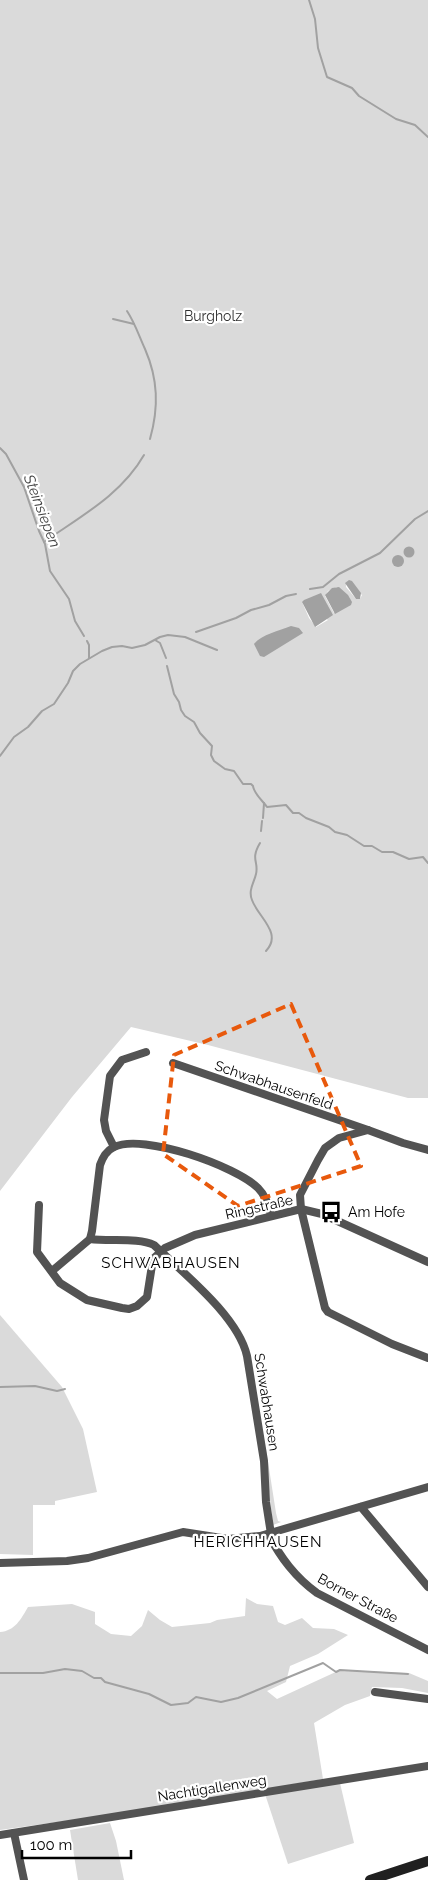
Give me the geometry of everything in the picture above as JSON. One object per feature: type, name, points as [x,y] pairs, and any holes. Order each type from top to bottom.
[{"type":"main road","points":[[370,1880],[428,1861]]},
{"type":"street","points":[[114,1147],[106,1131],[104,1120],[110,1076],[122,1060],[146,1052]]},
{"type":"street","name":"Schwabhausenfeld","points":[[173,1063],[404,1144],[428,1150]]},
{"type":"street","points":[[368,1130],[339,1138],[325,1148],[300,1195],[301,1209],[325,1308],[328,1312],[392,1344],[428,1358]]},
{"type":"street","points":[[52,1271],[90,1239],[100,1164],[104,1155],[114,1147],[131,1144],[148,1145],[184,1151],[204,1159],[248,1180],[258,1188],[267,1198],[271,1215]]},
{"type":"street","points":[[38,1205],[37,1252],[60,1283],[87,1300],[105,1306],[129,1309],[137,1306],[147,1297],[153,1260],[160,1252]]},
{"type":"street","name":"Ringstraße","points":[[160,1252],[196,1235],[301,1209],[322,1214],[428,1262]]},
{"type":"street","name":"Schwabhausen","points":[[90,1239],[143,1242],[154,1246],[221,1310],[235,1326],[244,1345],[264,1461],[270,1534]]},
{"type":"street","points":[[0,1563],[67,1561],[184,1532],[237,1540],[270,1534],[428,1487]]},
{"type":"street","points":[[361,1507],[428,1587]]},
{"type":"street","name":"Borner Straße","points":[[270,1534],[288,1566],[317,1593],[428,1650]]},
{"type":"street","points":[[375,1692],[428,1699]]},
{"type":"street","name":"Nachtigallenweg","points":[[0,1835],[428,1766]]},
{"type":"street","points":[[14,1833],[24,1880]]},
{"type":"highlighted area","points":[[291,1004],[361,1166],[238,1206],[163,1154],[174,1055]]},
{"type":"green space","name":"Burgholz","points":[[0,0],[428,0],[428,1098],[408,1098],[208,1045],[131,1027],[72,1097],[0,1191]],"holes":[[[346,582],[362,595],[360,599],[356,599],[346,587]],[[337,587],[334,613],[325,596],[328,591]],[[302,602],[328,620],[316,627],[309,618]]]},
{"type":"green space","points":[[0,1315],[62,1387],[83,1429],[97,1492],[55,1501],[55,1505],[33,1505],[33,1555],[0,1554]]},
{"type":"green space","points":[[264,1449],[266,1449],[276,1513],[278,1521],[281,1522],[273,1525]]},
{"type":"green space","points":[[246,1598],[257,1604],[273,1606],[278,1622],[285,1625],[302,1618],[313,1628],[334,1629],[348,1635],[318,1654],[290,1666],[286,1682],[267,1691],[277,1699],[340,1670],[409,1673],[428,1681],[428,1693],[402,1688],[372,1687],[370,1696],[345,1705],[314,1723],[323,1779],[145,1810],[0,1830],[0,1632],[14,1627],[28,1607],[72,1604],[95,1612],[95,1624],[111,1634],[131,1636],[142,1626],[148,1610],[172,1627],[210,1623],[217,1620],[245,1616]]},
{"type":"green space","points":[[340,1783],[354,1843],[288,1864],[265,1794]]},
{"type":"green space","points":[[110,1823],[116,1841],[124,1880],[78,1880],[70,1830]]},
{"type":"shaded area","points":[[407,547],[411,547],[414,552],[413,556],[407,557],[404,554],[404,550]]},
{"type":"shaded area","points":[[398,555],[404,561],[398,567],[392,561]]},
{"type":"shaded area","points":[[349,580],[352,581],[361,593],[360,599],[356,599],[345,583]]},
{"type":"shaded area","points":[[339,587],[348,595],[352,602],[351,605],[335,614],[325,595],[332,588]]},
{"type":"shaded area","points":[[321,593],[333,615],[315,627],[302,602]]},
{"type":"shaded area","points":[[291,626],[299,628],[303,633],[264,657],[260,656],[254,644],[257,641],[266,635]]},
{"type":"waterway","points":[[309,0],[315,19],[318,48],[327,77],[352,88],[359,96],[396,119],[415,125],[428,137]]},
{"type":"waterway","points":[[127,311],[145,349],[155,382],[155,416],[150,439]]},
{"type":"waterway","points":[[113,319],[134,324]]},
{"type":"waterway","name":"Steinsiepen","points":[[0,448],[6,454],[24,487],[45,544],[50,571],[69,599],[75,621],[84,636]]},
{"type":"waterway","points":[[44,542],[86,514],[112,493],[135,469],[144,455]]},
{"type":"waterway","points":[[310,589],[323,587],[339,574],[380,553],[415,519],[428,511]]},
{"type":"waterway","points":[[196,632],[236,618],[251,610],[269,605],[286,596],[296,594]]},
{"type":"waterway","name":"Steinsiepen","points":[[0,756],[14,737],[28,727],[42,711],[54,704],[68,683],[73,671],[80,664],[102,651],[112,647],[132,648],[145,645],[168,635],[185,637],[217,650]]},
{"type":"waterway","points":[[155,640],[160,643],[166,658]]},
{"type":"waterway","name":"Steinsiepen","points":[[87,641],[89,645],[89,658]]},
{"type":"waterway","points":[[167,666],[174,694],[181,710],[185,716],[194,722],[200,733],[212,746],[211,755],[214,761],[225,769],[234,771],[243,784],[251,784],[267,807],[286,805],[293,813],[299,813],[306,818],[329,827],[335,832],[347,835],[364,846],[372,846],[382,852],[393,852],[409,859],[423,857],[428,863]]},
{"type":"waterway","points":[[263,818],[264,803]]},
{"type":"waterway","points":[[261,831],[262,821]]},
{"type":"waterway","points":[[260,843],[255,857],[257,870],[251,893],[255,906],[271,931],[271,944],[266,951]]},
{"type":"waterway","points":[[0,1387],[35,1386],[57,1391],[65,1389]]},
{"type":"waterway","points":[[0,1673],[43,1673],[65,1669],[82,1671],[94,1678],[101,1678],[105,1682],[149,1694],[171,1705],[188,1703],[196,1697],[221,1702],[238,1698],[323,1663],[336,1672],[340,1670],[408,1674]]},
{"type":"place","name":"Am Hofe","points":[[331,1212]]},
{"type":"district","name":"SCHWABHAUSEN","points":[[171,1263]]},
{"type":"district","name":"HERICHHAUSEN","points":[[258,1542]]}]
